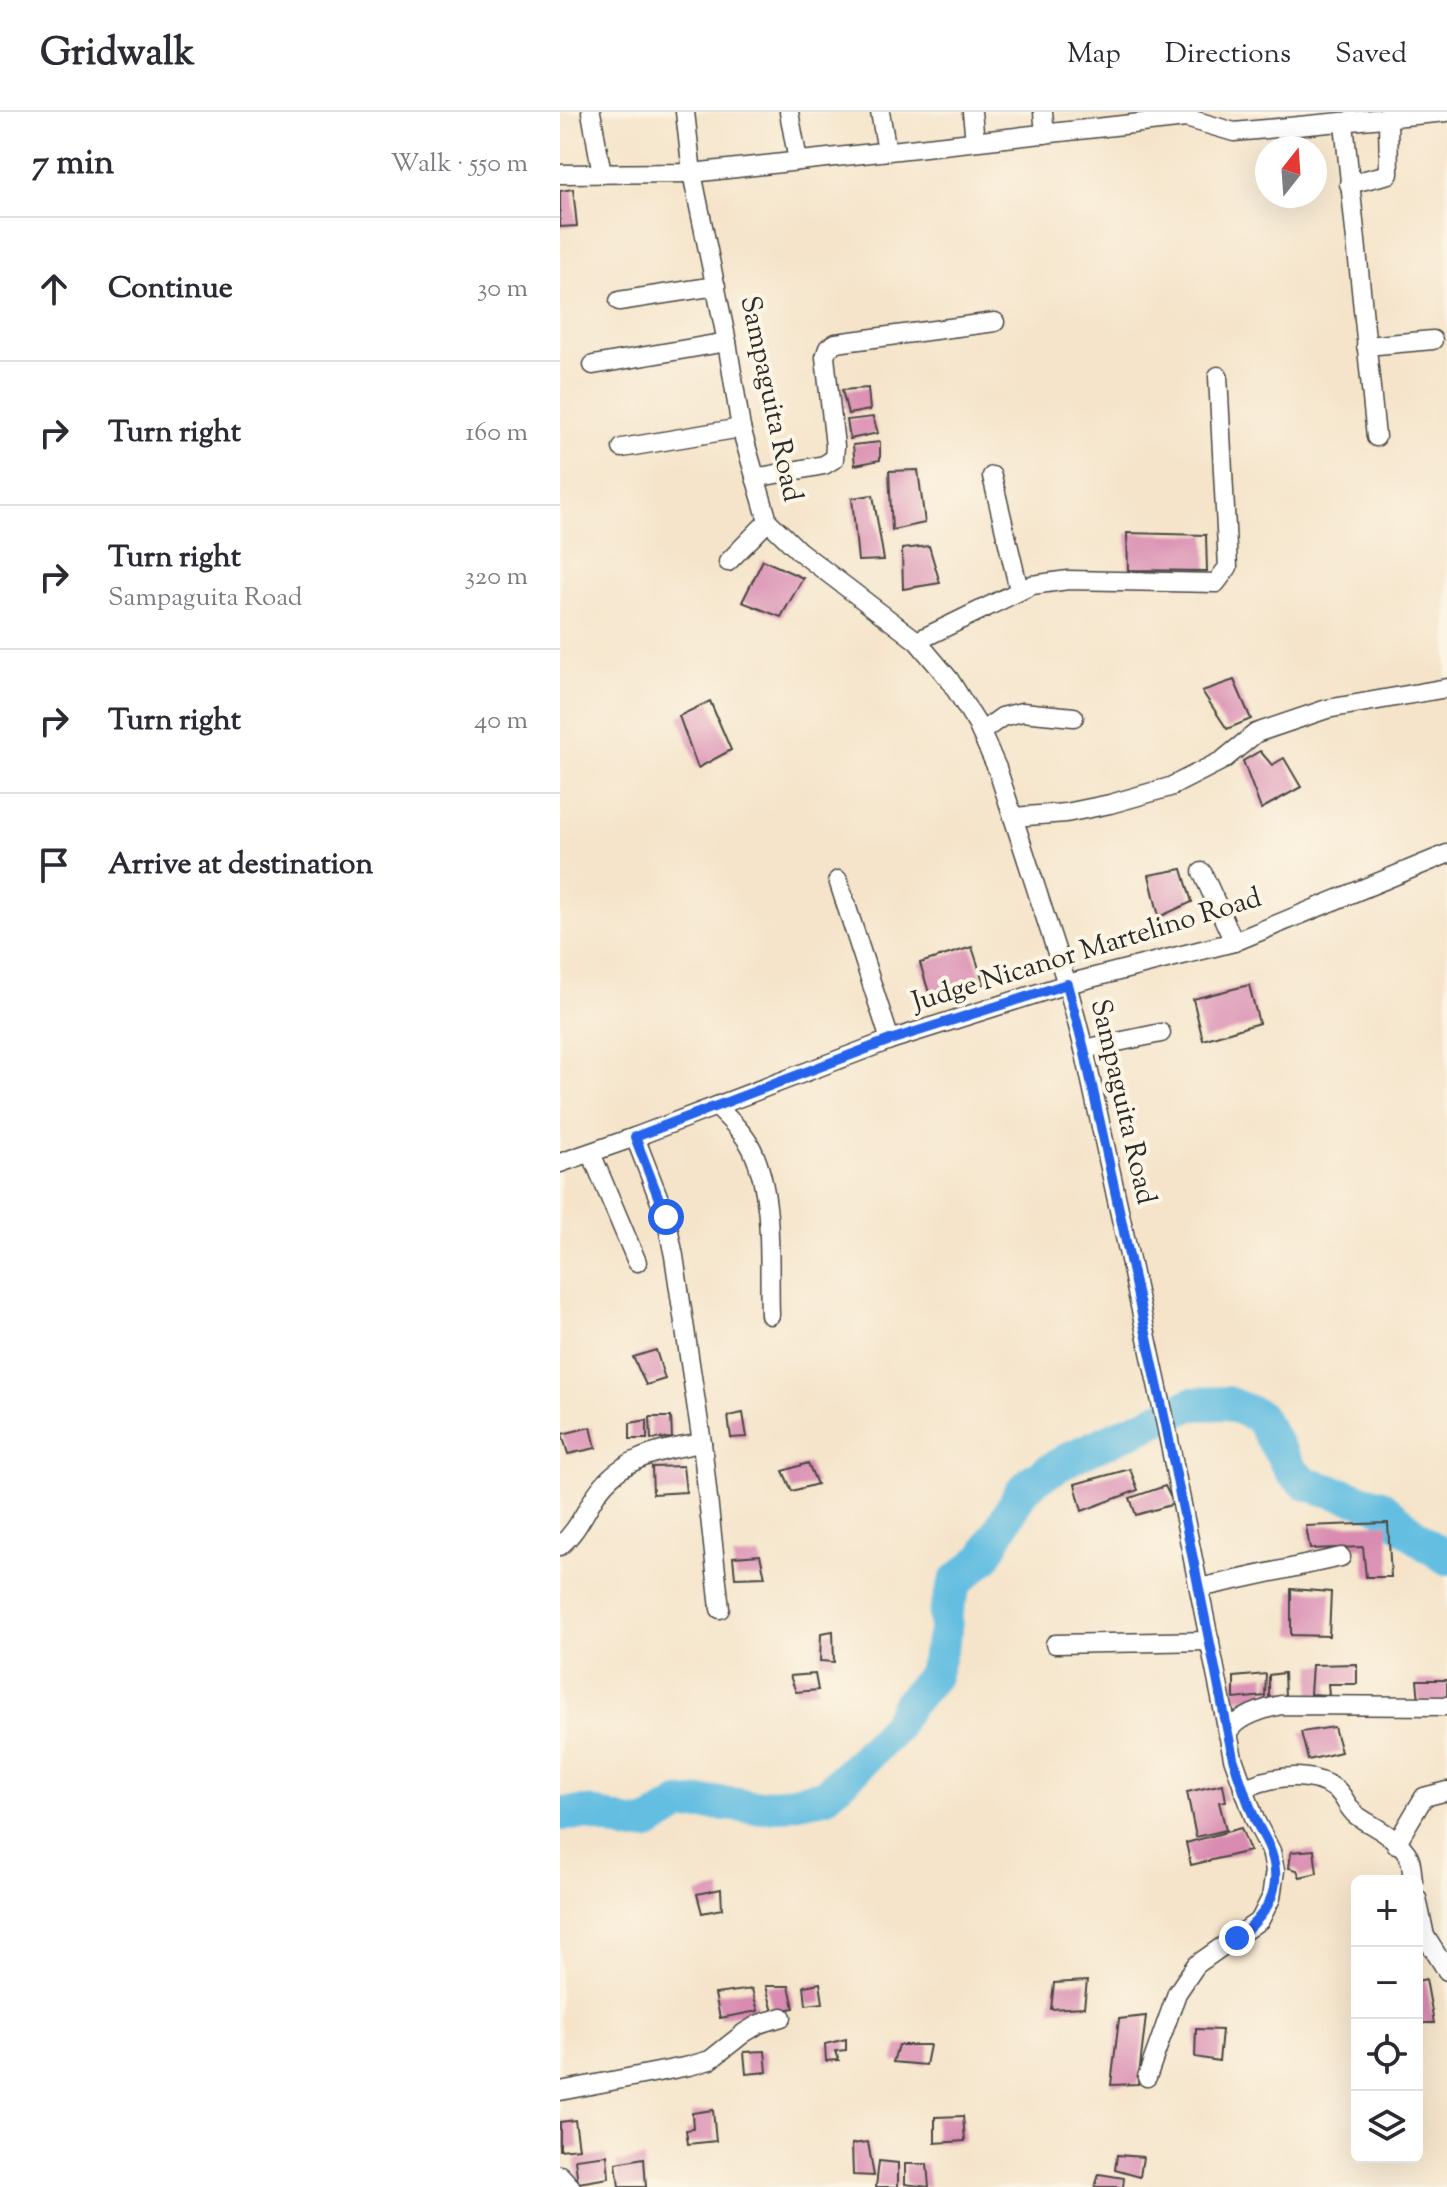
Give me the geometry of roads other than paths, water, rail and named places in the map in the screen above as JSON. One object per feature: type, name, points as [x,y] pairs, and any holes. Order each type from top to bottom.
[{"type":"street","points":[[591,112],[602,174]]},
{"type":"street","name":"Sampaguita Road","points":[[685,112],[692,173],[727,342],[741,428],[768,521],[799,551],[917,641],[949,679],[981,732],[1013,817],[1067,984],[1084,1049],[1228,1734],[1243,1789],[1271,1851],[1275,1870],[1271,1898],[1260,1920],[1196,1965],[1177,1993],[1147,2077]]},
{"type":"street","points":[[789,112],[798,161]]},
{"type":"street","points":[[880,112],[887,151]]},
{"type":"street","points":[[972,112],[975,141]]},
{"type":"street","points":[[1043,112],[1045,134]]},
{"type":"street","points":[[560,174],[692,173],[1045,134],[1116,119],[1186,115],[1234,132],[1284,120],[1388,119],[1447,112]]},
{"type":"street","points":[[1349,184],[1389,174],[1388,119]]},
{"type":"street","points":[[1333,120],[1349,184],[1376,437]]},
{"type":"street","points":[[619,301],[716,286]]},
{"type":"street","points":[[755,478],[824,465],[834,459],[825,357],[828,348],[836,343],[995,322]]},
{"type":"street","points":[[1366,346],[1433,340]]},
{"type":"street","points":[[593,365],[727,342]]},
{"type":"street","points":[[917,641],[1032,585],[1068,580],[1216,583],[1228,567],[1218,376]]},
{"type":"street","points":[[622,448],[741,428]]},
{"type":"street","points":[[992,476],[1019,590]]},
{"type":"street","points":[[728,562],[768,521]]},
{"type":"street","points":[[1013,817],[1066,813],[1170,787],[1223,760],[1256,733],[1327,709],[1447,688]]},
{"type":"street","points":[[981,732],[1002,717],[1022,712],[1074,717]]},
{"type":"street","name":"Judge Nicanor Martelino Road","points":[[560,1163],[890,1040],[1067,984],[1234,942],[1447,854]]},
{"type":"street","points":[[1202,872],[1234,942]]},
{"type":"street","points":[[838,880],[890,1040]]},
{"type":"street","points":[[1084,1049],[1161,1033]]},
{"type":"street","points":[[717,1107],[751,1147],[761,1174],[767,1228],[770,1315]]},
{"type":"street","points":[[635,1137],[666,1217],[702,1443],[720,1609]]},
{"type":"street","points":[[591,1153],[637,1262]]},
{"type":"street","points":[[560,1546],[576,1528],[608,1478],[627,1462],[650,1452],[702,1443]]},
{"type":"street","points":[[1199,1588],[1341,1557]]},
{"type":"street","points":[[1055,1644],[1210,1641]]},
{"type":"street","points":[[1228,1734],[1233,1725],[1266,1708],[1281,1705],[1447,1706]]},
{"type":"street","points":[[1243,1789],[1263,1780],[1290,1777],[1319,1779],[1340,1792],[1353,1813],[1379,1828],[1408,1855],[1412,1875]]},
{"type":"street","points":[[1396,1844],[1424,1797],[1447,1791]]},
{"type":"street","points":[[1423,1926],[1425,1936],[1447,1971]]},
{"type":"street","points":[[560,2091],[710,2060],[759,2024],[782,2017]]},
{"type":"street","points":[[560,2175],[571,2187]]},
{"type":"waterway","points":[[560,1814],[588,1813],[629,1825],[649,1824],[679,1805],[718,1803],[755,1807],[824,1796],[894,1728],[907,1706],[933,1676],[956,1581],[984,1558],[1021,1492],[1035,1479],[1074,1456],[1192,1404],[1227,1403],[1259,1416],[1292,1472],[1307,1484],[1381,1506],[1447,1558]]}]
